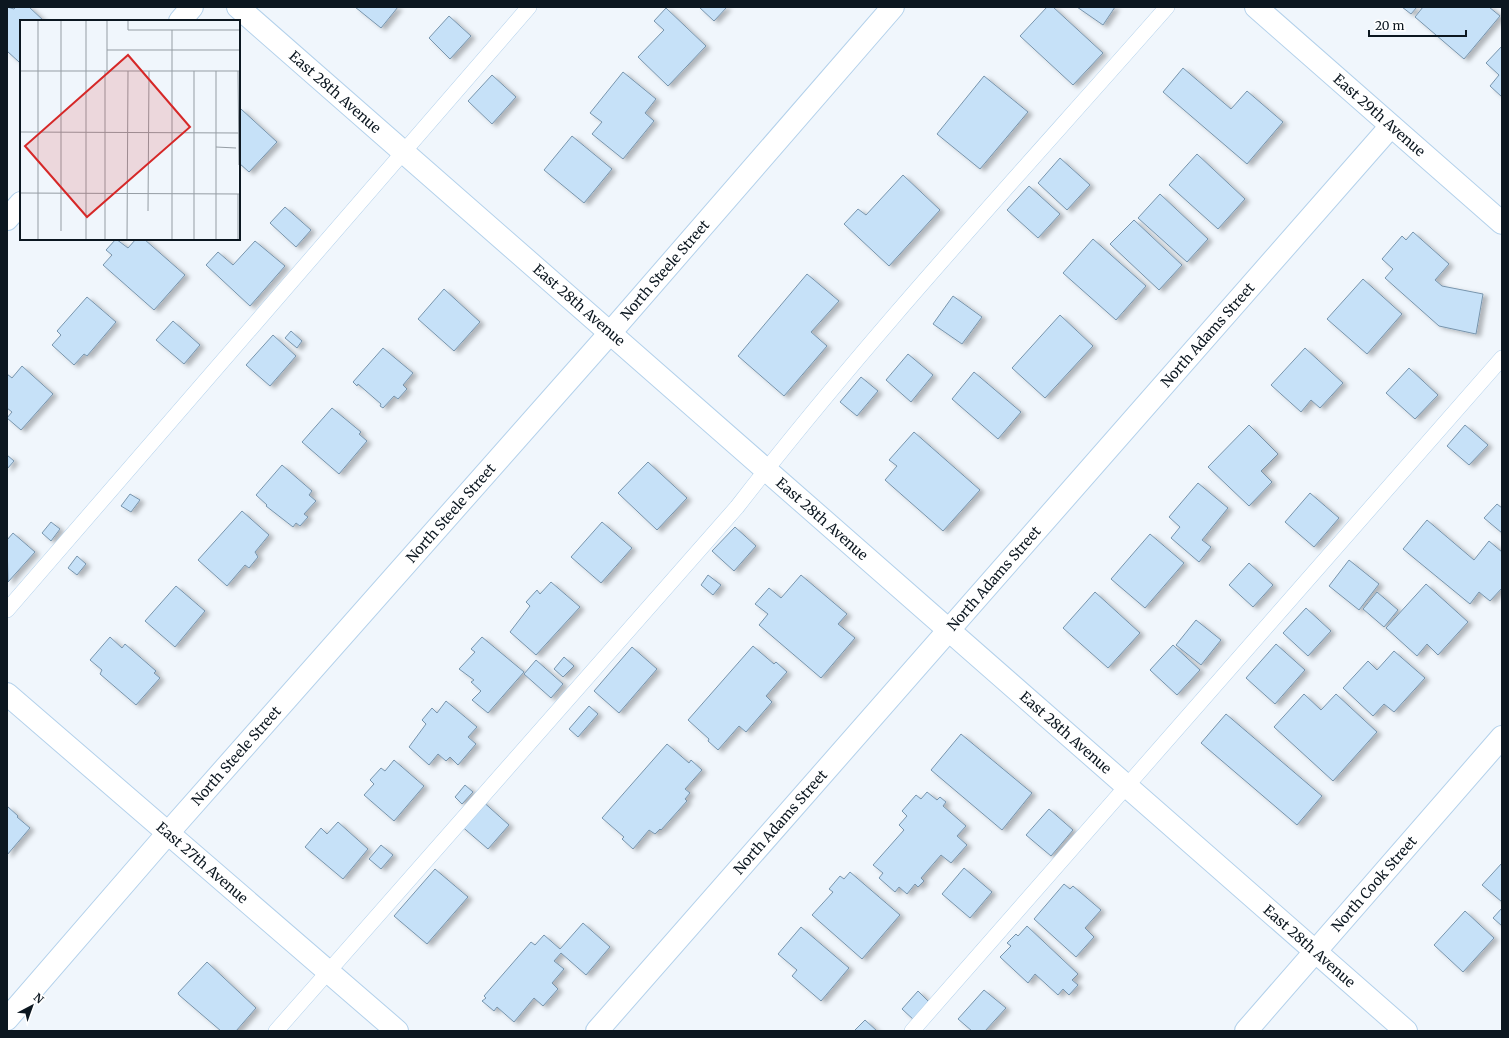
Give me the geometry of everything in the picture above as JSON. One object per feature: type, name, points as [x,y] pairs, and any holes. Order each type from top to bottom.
[{"type":"street","points":[[181,20],[192,7]]},
{"type":"street","name":"East 28th Avenue","points":[[238,7],[1406,1031]]},
{"type":"street","name":"North Steele Street","points":[[7,1019],[168,833],[610,333],[893,7]]},
{"type":"street","name":"East 29th Avenue","points":[[1256,7],[1502,223]]},
{"type":"street","name":"North Adams Street","points":[[597,1031],[1391,126]]},
{"type":"street","points":[[7,220],[20,204]]},
{"type":"street","name":"East 27th Avenue","points":[[7,694],[397,1031]]},
{"type":"street","name":"North Cook Street","points":[[1246,1031],[1502,737]]},
{"type":"lane","points":[[7,610],[530,7]]},
{"type":"lane","points":[[276,1031],[737,507],[766,470],[913,294],[1167,7]]},
{"type":"lane","points":[[912,1031],[1502,358]]},
{"type":"building","points":[[7,7],[14,9],[16,7],[29,7],[43,20],[20,20],[19,62],[7,51]]},
{"type":"building","points":[[355,7],[398,7],[381,28]]},
{"type":"building","points":[[699,7],[727,7],[714,21]]},
{"type":"building","points":[[1047,7],[1053,7],[1103,53],[1073,85],[1020,36]]},
{"type":"building","points":[[1077,7],[1115,7],[1103,25]]},
{"type":"building","points":[[1402,7],[1417,7],[1411,14]]},
{"type":"building","points":[[1423,7],[1489,7],[1500,16],[1464,59],[1415,17]]},
{"type":"building","points":[[666,8],[706,46],[668,86],[638,57],[664,30],[654,21]]},
{"type":"building","points":[[449,16],[471,36],[450,59],[429,38]]},
{"type":"building","points":[[1502,46],[1502,97],[1490,86],[1499,75],[1486,63]]},
{"type":"building","points":[[1183,68],[1231,109],[1247,91],[1283,122],[1247,164],[1163,92]]},
{"type":"building","points":[[623,72],[656,99],[645,113],[654,121],[623,159],[592,134],[602,122],[590,113]]},
{"type":"building","points":[[492,75],[516,97],[492,124],[468,101]]},
{"type":"building","points":[[984,76],[1028,112],[980,169],[937,134]]},
{"type":"building","points":[[241,109],[277,142],[249,172],[240,164]]},
{"type":"building","points":[[572,136],[612,169],[584,203],[544,170]]},
{"type":"building","points":[[1197,154],[1245,199],[1218,229],[1169,185]]},
{"type":"building","points":[[1060,158],[1090,185],[1067,210],[1038,183]]},
{"type":"building","points":[[903,175],[940,210],[889,266],[844,224],[858,209],[866,215]]},
{"type":"building","points":[[1029,186],[1060,214],[1038,238],[1007,210]]},
{"type":"building","points":[[1160,194],[1208,239],[1187,262],[1138,218]]},
{"type":"building","points":[[285,207],[311,230],[296,247],[270,223]]},
{"type":"building","points":[[1134,220],[1182,265],[1159,290],[1110,244]]},
{"type":"building","points":[[1413,232],[1449,264],[1435,280],[1442,286],[1483,294],[1476,334],[1439,326],[1385,278],[1393,269],[1382,259],[1402,236],[1406,240]]},
{"type":"building","points":[[1093,239],[1146,286],[1116,320],[1063,273]]},
{"type":"building","points":[[115,240],[128,248],[135,240],[145,240],[185,275],[154,310],[103,265],[112,255],[106,250]]},
{"type":"building","points":[[255,241],[285,266],[250,306],[206,265],[218,252],[233,265]]},
{"type":"building","points":[[807,274],[839,301],[811,332],[827,346],[784,396],[738,356]]},
{"type":"building","points":[[1363,279],[1402,314],[1367,354],[1327,319]]},
{"type":"building","points":[[444,289],[480,322],[454,351],[418,319]]},
{"type":"building","points":[[953,296],[982,317],[962,344],[933,324]]},
{"type":"building","points":[[87,297],[116,322],[87,356],[84,354],[74,365],[52,345],[61,335],[57,331]]},
{"type":"building","points":[[1060,315],[1093,346],[1045,398],[1012,368]]},
{"type":"building","points":[[173,321],[200,345],[184,364],[156,340]]},
{"type":"building","points":[[291,331],[302,341],[297,348],[285,338]]},
{"type":"building","points":[[273,335],[296,356],[270,386],[246,365]]},
{"type":"building","points":[[383,348],[413,373],[403,385],[407,389],[398,399],[394,396],[383,408],[380,406],[381,404],[358,384],[357,386],[353,382]]},
{"type":"building","points":[[1305,348],[1343,383],[1320,408],[1311,400],[1301,412],[1271,385]]},
{"type":"building","points":[[908,354],[933,375],[911,402],[886,380]]},
{"type":"building","points":[[22,366],[53,394],[21,430],[7,418],[12,412],[7,408],[7,374],[12,378]]},
{"type":"building","points":[[1409,368],[1438,395],[1415,419],[1386,393]]},
{"type":"building","points":[[974,372],[1021,412],[998,439],[952,399]]},
{"type":"building","points":[[861,377],[878,391],[857,416],[840,402]]},
{"type":"building","points":[[332,408],[361,432],[359,434],[367,441],[339,474],[302,442]]},
{"type":"building","points":[[1249,425],[1278,454],[1261,471],[1272,482],[1249,506],[1208,467]]},
{"type":"building","points":[[1465,425],[1488,445],[1469,465],[1447,446]]},
{"type":"building","points":[[914,432],[980,490],[943,531],[885,480],[897,466],[889,460]]},
{"type":"building","points":[[7,455],[14,461],[7,469]]},
{"type":"building","points":[[648,462],[687,498],[657,530],[618,493]]},
{"type":"building","points":[[282,465],[312,491],[309,495],[316,501],[304,514],[308,517],[300,526],[296,523],[293,527],[266,506],[267,505],[256,495]]},
{"type":"building","points":[[1198,483],[1228,508],[1202,540],[1211,547],[1199,562],[1171,538],[1180,527],[1169,517]]},
{"type":"building","points":[[1310,493],[1339,518],[1314,547],[1285,522]]},
{"type":"building","points":[[130,494],[140,500],[131,512],[121,506]]},
{"type":"building","points":[[1497,504],[1502,508],[1502,533],[1484,518]]},
{"type":"building","points":[[242,511],[269,535],[255,552],[258,557],[249,568],[245,565],[227,586],[198,560]]},
{"type":"building","points":[[1427,520],[1474,560],[1489,541],[1502,552],[1502,588],[1490,601],[1479,592],[1470,604],[1403,549]]},
{"type":"building","points":[[51,522],[60,529],[51,541],[42,533]]},
{"type":"building","points":[[602,522],[632,548],[601,583],[571,557]]},
{"type":"building","points":[[735,527],[756,546],[734,571],[712,551]]},
{"type":"building","points":[[13,533],[35,552],[8,582],[7,540]]},
{"type":"building","points":[[1150,534],[1184,563],[1145,608],[1111,579]]},
{"type":"building","points":[[77,556],[86,564],[77,575],[68,568]]},
{"type":"building","points":[[1349,560],[1379,584],[1359,610],[1329,586]]},
{"type":"building","points":[[1249,563],[1273,585],[1253,607],[1229,585]]},
{"type":"building","points":[[708,575],[721,585],[713,595],[701,585]]},
{"type":"building","points":[[801,575],[847,614],[838,624],[855,638],[821,678],[759,625],[768,614],[755,604],[769,588],[781,598]]},
{"type":"building","points":[[551,582],[580,607],[536,655],[510,632],[530,606],[526,602],[537,590],[540,594]]},
{"type":"building","points":[[1426,584],[1468,622],[1438,655],[1427,644],[1417,656],[1386,628]]},
{"type":"building","points":[[176,586],[205,611],[175,647],[145,621]]},
{"type":"building","points":[[1095,592],[1140,633],[1108,668],[1063,628]]},
{"type":"building","points":[[1377,592],[1398,610],[1384,627],[1363,609]]},
{"type":"building","points":[[1306,608],[1331,631],[1308,656],[1283,633]]},
{"type":"building","points":[[1196,620],[1221,640],[1201,665],[1176,645]]},
{"type":"building","points":[[110,637],[122,648],[125,644],[156,671],[154,673],[160,678],[136,705],[100,674],[102,670],[90,660]]},
{"type":"building","points":[[482,637],[524,672],[488,713],[472,700],[481,691],[471,682],[474,680],[459,669],[475,652],[471,649]]},
{"type":"building","points":[[1276,644],[1305,670],[1275,704],[1246,678]]},
{"type":"building","points":[[1173,645],[1200,670],[1177,695],[1150,670]]},
{"type":"building","points":[[753,646],[774,664],[776,662],[787,672],[766,696],[772,702],[746,732],[739,726],[718,750],[708,741],[709,739],[688,720]]},
{"type":"building","points":[[632,647],[657,669],[619,713],[594,691]]},
{"type":"building","points":[[1394,651],[1425,678],[1394,712],[1384,704],[1373,716],[1343,688],[1368,661],[1377,670]]},
{"type":"building","points":[[564,657],[574,666],[563,677],[554,669]]},
{"type":"building","points":[[536,660],[563,684],[551,698],[524,674]]},
{"type":"building","points":[[1304,694],[1321,710],[1336,694],[1377,732],[1333,781],[1274,727]]},
{"type":"building","points":[[446,701],[477,727],[468,737],[476,744],[458,765],[450,757],[446,761],[438,754],[429,765],[409,747],[426,724],[422,720],[432,708],[437,713]]},
{"type":"building","points":[[589,706],[598,714],[578,737],[569,729]]},
{"type":"building","points":[[1226,714],[1322,796],[1297,825],[1201,743]]},
{"type":"building","points":[[961,734],[1032,793],[1002,830],[931,770]]},
{"type":"building","points":[[667,744],[689,763],[691,760],[702,770],[685,789],[690,793],[685,799],[687,801],[661,830],[660,829],[655,834],[649,830],[633,849],[622,839],[624,837],[602,818]]},
{"type":"building","points":[[394,760],[424,786],[394,821],[364,795],[374,784],[370,780],[381,768],[385,771]]},
{"type":"building","points":[[465,785],[473,792],[462,804],[455,797]]},
{"type":"building","points":[[927,792],[937,800],[940,797],[946,802],[943,806],[966,826],[957,836],[967,845],[951,863],[941,855],[921,878],[924,881],[918,887],[915,884],[907,894],[899,887],[895,892],[879,878],[883,873],[873,865],[904,830],[899,825],[907,816],[902,811],[916,795],[921,799]]},
{"type":"building","points":[[480,799],[509,825],[488,849],[459,824]]},
{"type":"building","points":[[7,806],[30,828],[7,855]]},
{"type":"building","points":[[1049,809],[1073,830],[1051,856],[1026,835]]},
{"type":"building","points":[[338,822],[368,849],[343,879],[305,847],[321,828],[327,834]]},
{"type":"building","points":[[381,845],[393,855],[381,869],[369,859]]},
{"type":"building","points":[[1502,863],[1502,902],[1482,885]]},
{"type":"building","points":[[964,868],[992,892],[970,918],[942,894]]},
{"type":"building","points":[[435,869],[468,897],[427,944],[394,916]]},
{"type":"building","points":[[850,872],[900,915],[862,959],[812,915],[833,892],[829,889],[840,876],[844,879]]},
{"type":"building","points":[[1064,884],[1070,889],[1073,886],[1101,910],[1085,928],[1094,937],[1076,957],[1034,919]]},
{"type":"building","points":[[1502,908],[1502,926],[1493,918]]},
{"type":"building","points":[[1465,911],[1494,938],[1463,972],[1434,945]]},
{"type":"building","points":[[583,923],[610,947],[586,975],[561,953],[554,961],[564,969],[552,983],[558,989],[543,1006],[534,998],[514,1022],[497,1007],[494,1011],[482,1001],[486,998],[484,996],[531,942],[535,945],[544,935],[560,949]]},
{"type":"building","points":[[1027,926],[1078,974],[1072,980],[1078,985],[1069,995],[1063,989],[1058,995],[1035,974],[1028,983],[1000,957],[1011,946],[1007,943],[1016,934],[1018,936]]},
{"type":"building","points":[[801,927],[849,968],[821,1001],[792,976],[797,970],[778,954]]},
{"type":"building","points":[[207,962],[256,1008],[236,1031],[221,1031],[178,993]]},
{"type":"building","points":[[984,990],[1006,1008],[985,1031],[972,1031],[958,1019]]},
{"type":"building","points":[[918,991],[931,1004],[915,1021],[902,1009]]},
{"type":"building","points":[[865,1020],[877,1031],[854,1031]]}]
